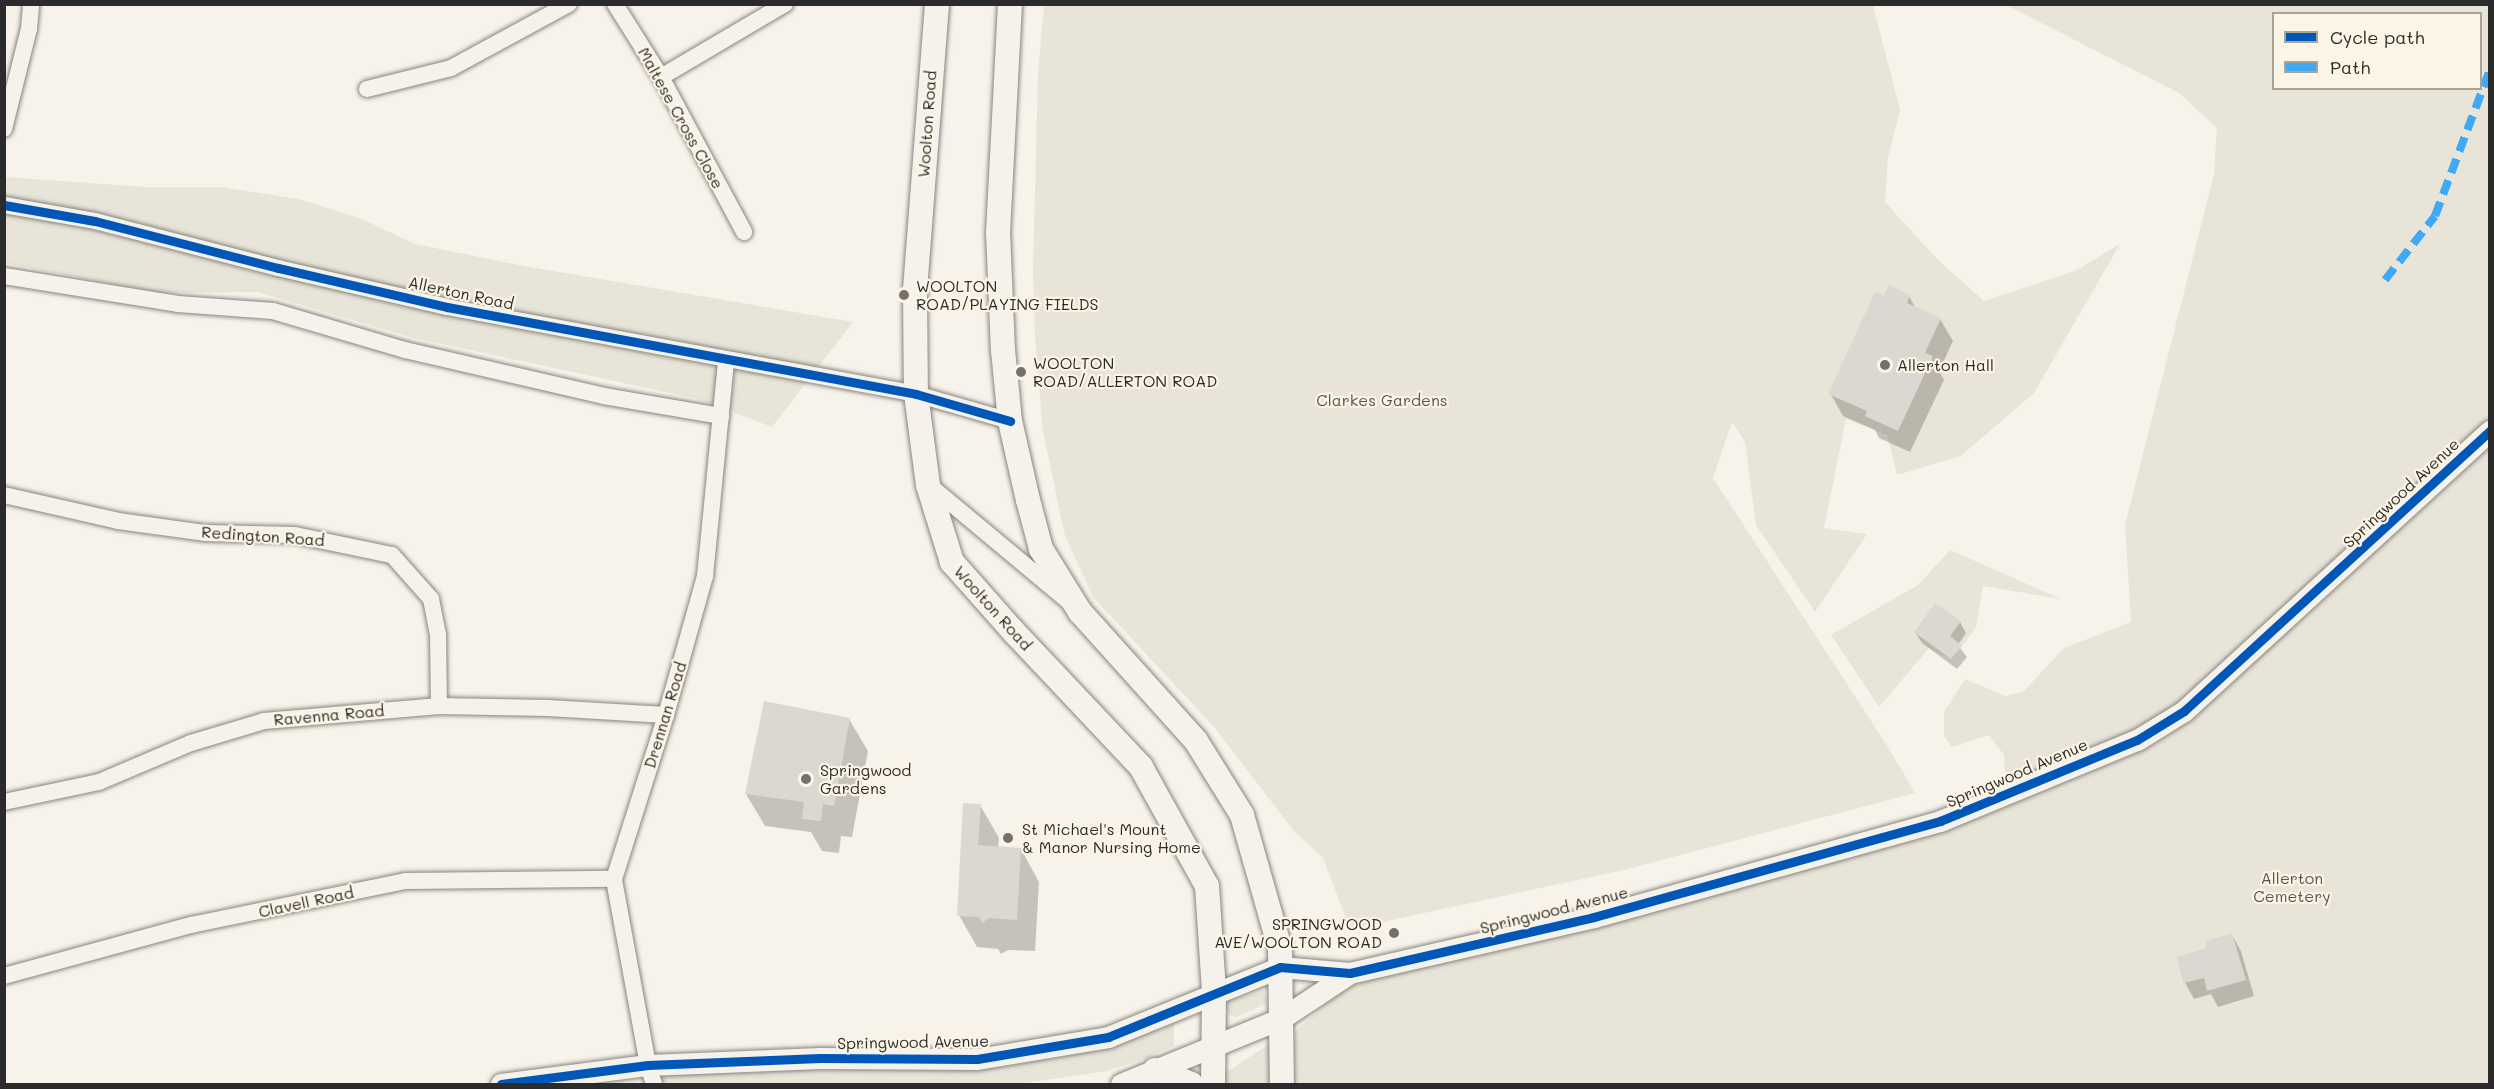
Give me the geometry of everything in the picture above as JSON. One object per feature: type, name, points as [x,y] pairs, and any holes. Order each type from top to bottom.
[{"type":"main road","name":"Woolton Road","points":[[937,4],[915,289],[916,394],[928,485],[952,562],[1013,632],[1141,767],[1207,886],[1214,992],[1214,1084]]},
{"type":"main road","points":[[1010,4],[998,232],[1003,350],[1010,422],[1041,549],[1080,612],[1197,741],[1242,815],[1280,948],[1282,1084]]},
{"type":"main road","points":[[1155,1070],[1191,1084]]},
{"type":"street","points":[[4,129],[29,29],[31,4]]},
{"type":"street","points":[[367,89],[451,68],[569,4]]},
{"type":"street","name":"Maltese Cross Close","points":[[615,4],[661,77],[744,232]]},
{"type":"street","points":[[661,77],[785,4]]},
{"type":"street","name":"Allerton Road","points":[[4,205],[95,221],[278,268],[447,307],[726,361],[916,394],[1010,422]]},
{"type":"street","points":[[4,276],[178,304],[273,310],[405,350],[604,396],[721,416]]},
{"type":"street","name":"Drennan Road","points":[[651,1075],[614,879],[666,715],[705,576],[726,361]]},
{"type":"street","name":"Springwood Avenue","points":[[501,1084],[651,1075],[820,1058],[977,1059],[1108,1037],[1280,967],[1350,973],[1594,917],[1940,821],[2137,740],[2184,711],[2490,431]]},
{"type":"street","points":[[928,485],[1080,612]]},
{"type":"street","name":"Redington Road","points":[[4,495],[118,521],[206,533],[295,535],[392,555],[431,598],[438,634],[439,706]]},
{"type":"street","name":"Ravenna Road","points":[[4,802],[99,782],[191,743],[264,721],[439,706],[548,708],[666,715]]},
{"type":"street","name":"Clavell Road","points":[[4,976],[190,926],[406,881],[614,879]]},
{"type":"street","name":"Springwood Avenue","points":[[1121,1084],[1282,1018],[1350,973]]},
{"type":"green space","name":"Clarkes Gardens","points":[[1044,5],[1873,5],[1900,110],[1888,157],[1885,202],[1937,259],[1984,301],[2075,271],[2120,244],[2034,393],[1961,456],[1897,475],[1887,435],[1846,419],[1824,528],[1867,534],[1815,612],[1756,525],[1745,442],[1732,422],[1713,478],[1888,747],[1915,793],[1624,870],[1350,929],[1323,858],[1294,831],[1214,727],[1093,597],[1065,536],[1043,432],[1035,338],[1033,270],[1038,73]]},
{"type":"green space","name":"Allerton Cemetery","points":[[2006,5],[2489,5],[2489,1084],[1294,1084],[1295,1032],[1352,979],[2007,804],[2004,755],[1989,735],[1952,747],[1944,736],[1944,712],[1965,679],[2005,696],[2023,692],[2064,648],[2131,622],[2125,525],[2214,174],[2217,128],[2179,93]]},
{"type":"green space","points":[[5,177],[146,187],[221,187],[299,199],[362,219],[415,244],[524,266],[853,322],[772,427],[698,399],[414,338],[257,292],[158,293],[5,263]]},
{"type":"green space","points":[[1950,550],[2061,599],[1983,586],[1976,627],[1962,646],[1950,636],[1961,621],[1935,603],[1914,632],[1951,659],[1929,648],[1879,707],[1831,635],[1918,585]]},
{"type":"green space","points":[[1263,991],[1267,1003],[1235,1018],[1228,1012],[1226,1005],[1230,1000]]},
{"type":"green space","points":[[1174,1021],[1174,1046],[1146,1058],[1107,1071],[1024,1083],[663,1084],[661,1069],[1123,1041]]},
{"type":"green space","points":[[1274,1041],[1272,1084],[1225,1084],[1225,1073]]},
{"type":"building","name":"Allerton Hall","points":[[1889,285],[1910,295],[1907,303],[1941,318],[1925,353],[1933,356],[1898,431],[1865,416],[1867,411],[1828,394],[1875,292],[1884,296]]},
{"type":"building","points":[[1935,603],[1961,621],[1950,636],[1962,646],[1951,659],[1914,632]]},
{"type":"building","points":[[764,701],[850,718],[834,806],[823,804],[821,821],[802,819],[804,802],[745,794]]},
{"type":"building","points":[[963,803],[981,804],[978,845],[1021,848],[1017,920],[989,918],[982,923],[979,917],[957,916]]},
{"type":"building","points":[[2232,933],[2246,980],[2207,991],[2204,978],[2183,983],[2177,957],[2207,948],[2206,941]]},
{"type":"marked path","points":[[2385,280],[2435,216],[2490,70]]},
{"type":"cycle path","points":[[4,205],[95,221],[278,268],[447,307],[916,394],[1010,421]]},
{"type":"cycle path","points":[[501,1084],[648,1065],[820,1058],[977,1059],[1108,1037],[1280,967],[1350,973],[1594,917],[1940,821],[2137,740],[2184,711],[2490,431]]},
{"type":"place","name":"WOOLTON ROAD/PLAYING FIELDS","points":[[904,295]]},
{"type":"place","name":"Allerton Hall","points":[[1885,365]]},
{"type":"place","name":"WOOLTON ROAD/ALLERTON ROAD","points":[[1021,372]]},
{"type":"place","name":"Springwood Gardens","points":[[806,779]]},
{"type":"place","name":"St Michael's Mount & Manor Nursing Home","points":[[1008,838]]},
{"type":"place","name":"SPRINGWOOD AVE/WOOLTON ROAD","points":[[1394,933]]}]
